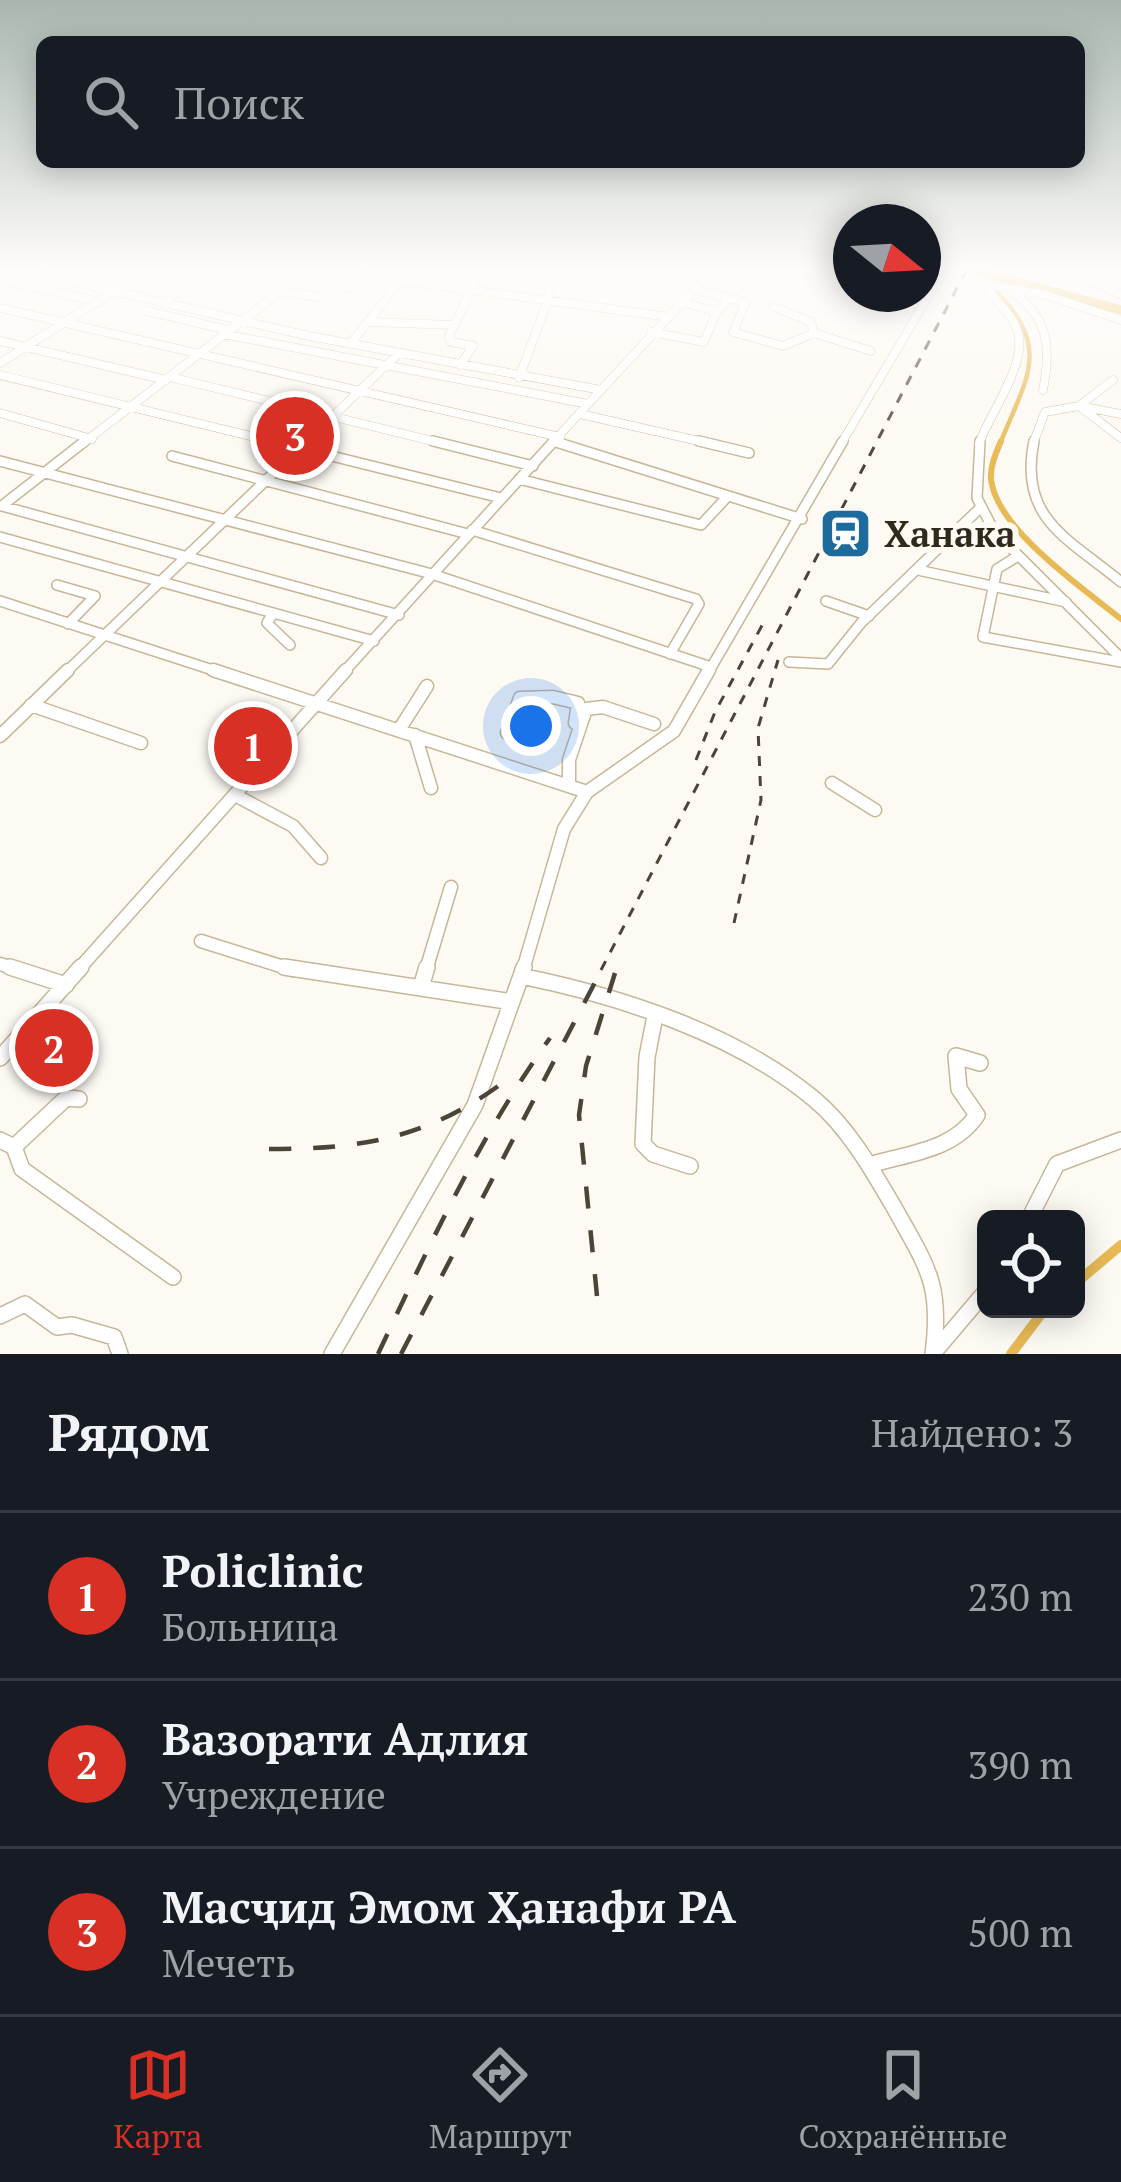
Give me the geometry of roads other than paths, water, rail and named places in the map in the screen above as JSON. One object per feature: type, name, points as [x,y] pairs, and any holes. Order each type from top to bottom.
[{"type":"street","points":[[0,363],[55,330]]},
{"type":"street","points":[[96,330],[558,439],[802,519]]},
{"type":"street","points":[[219,330],[584,409],[749,454]]},
{"type":"street","points":[[2,504],[228,330]]},
{"type":"street","points":[[287,330],[519,378],[602,390]]},
{"type":"street","points":[[352,343],[363,330]]},
{"type":"street","points":[[452,330],[449,340],[472,346],[460,365]]},
{"type":"street","points":[[519,378],[537,330]]},
{"type":"street","points":[[0,1058],[651,332],[704,342],[709,330]]},
{"type":"street","points":[[734,330],[741,338],[784,346],[795,334],[813,331],[871,351]]},
{"type":"street","points":[[332,1354],[447,1160],[483,1087],[564,829],[587,792],[663,747],[689,717],[711,667],[909,330]]},
{"type":"street","points":[[1015,330],[1018,350],[976,443],[979,509],[1018,556],[1121,660]]},
{"type":"street","points":[[1042,391],[1052,349],[1047,330]]},
{"type":"street","points":[[0,341],[533,466]]},
{"type":"street","points":[[0,736],[399,353]]},
{"type":"street","points":[[0,375],[501,498]]},
{"type":"street","points":[[1079,406],[1113,380]]},
{"type":"street","points":[[1079,406],[1121,438]]},
{"type":"street","points":[[1121,414],[1079,406],[1045,412],[1038,421],[1027,475],[1037,512],[1121,582]]},
{"type":"street","points":[[0,412],[92,439]]},
{"type":"street","points":[[172,456],[470,532],[696,599],[699,604],[670,654]]},
{"type":"street","points":[[0,460],[432,574],[711,667]]},
{"type":"street","points":[[519,479],[701,526],[727,497]]},
{"type":"street","points":[[2,504],[399,615]]},
{"type":"street","points":[[789,662],[828,664],[869,616],[979,509]]},
{"type":"street","points":[[0,537],[374,641]]},
{"type":"street","points":[[1018,556],[1000,562],[983,637],[1121,660]]},
{"type":"street","points":[[918,570],[1066,602]]},
{"type":"street","points":[[57,585],[95,596],[68,624]]},
{"type":"street","points":[[0,601],[587,792]]},
{"type":"street","points":[[826,601],[869,616]]},
{"type":"street","points":[[272,615],[267,622],[290,645]]},
{"type":"street","points":[[427,686],[407,733],[431,788]]},
{"type":"street","points":[[507,733],[520,698],[529,696],[578,703],[574,725],[578,731]]},
{"type":"street","points":[[31,705],[141,742]]},
{"type":"street","points":[[569,786],[569,760],[586,709],[603,707],[654,724]]},
{"type":"street","points":[[832,783],[875,810]]},
{"type":"street","points":[[235,795],[293,826],[321,859]]},
{"type":"street","points":[[422,987],[451,887]]},
{"type":"street","points":[[201,941],[296,970],[512,1001]]},
{"type":"street","points":[[0,964],[66,985]]},
{"type":"street","points":[[520,976],[592,987],[762,1060],[791,1078],[844,1130],[870,1165],[936,1287],[939,1306],[933,1354]]},
{"type":"street","points":[[655,1016],[647,1058],[644,1144],[653,1154],[690,1166]]},
{"type":"street","points":[[870,1165],[947,1143],[975,1122],[977,1115],[959,1089],[956,1056],[980,1063]]},
{"type":"street","points":[[79,1099],[66,1098],[7,1143],[22,1169],[172,1277]]},
{"type":"street","points":[[1034,1210],[1057,1164],[1121,1140]]},
{"type":"street","points":[[933,1354],[977,1302]]},
{"type":"street","points":[[0,1316],[25,1304],[57,1327],[72,1325],[114,1337],[120,1354]]},
{"type":"waterway","points":[[1000,444],[1029,364],[1024,330]]},
{"type":"waterway","points":[[1001,441],[991,479],[1008,518],[1065,575],[1121,619]]},
{"type":"waterway","points":[[1085,1275],[1121,1245]]},
{"type":"waterway","points":[[1011,1354],[1038,1318]]},
{"type":"railway","points":[[601,970],[935,330]]},
{"type":"railway","points":[[696,760],[715,712],[765,620]]},
{"type":"railway","points":[[734,923],[761,800],[758,728],[778,660]]},
{"type":"railway","points":[[401,1354],[603,967]]},
{"type":"railway","points":[[597,1296],[579,1115],[586,1066],[615,973]]},
{"type":"railway","points":[[378,1354],[478,1152],[550,1038]]},
{"type":"railway","points":[[269,1149],[338,1146],[398,1135],[455,1113],[513,1075]]},
{"type":"place","name":"Масҷид Эмом Ҳанафи РА","points":[[295,436]]},
{"type":"place","name":"Ханака","points":[[845,533]]},
{"type":"place","name":"Policlinic","points":[[253,746]]},
{"type":"place","name":"Вазорати Адлия","points":[[54,1048]]}]
